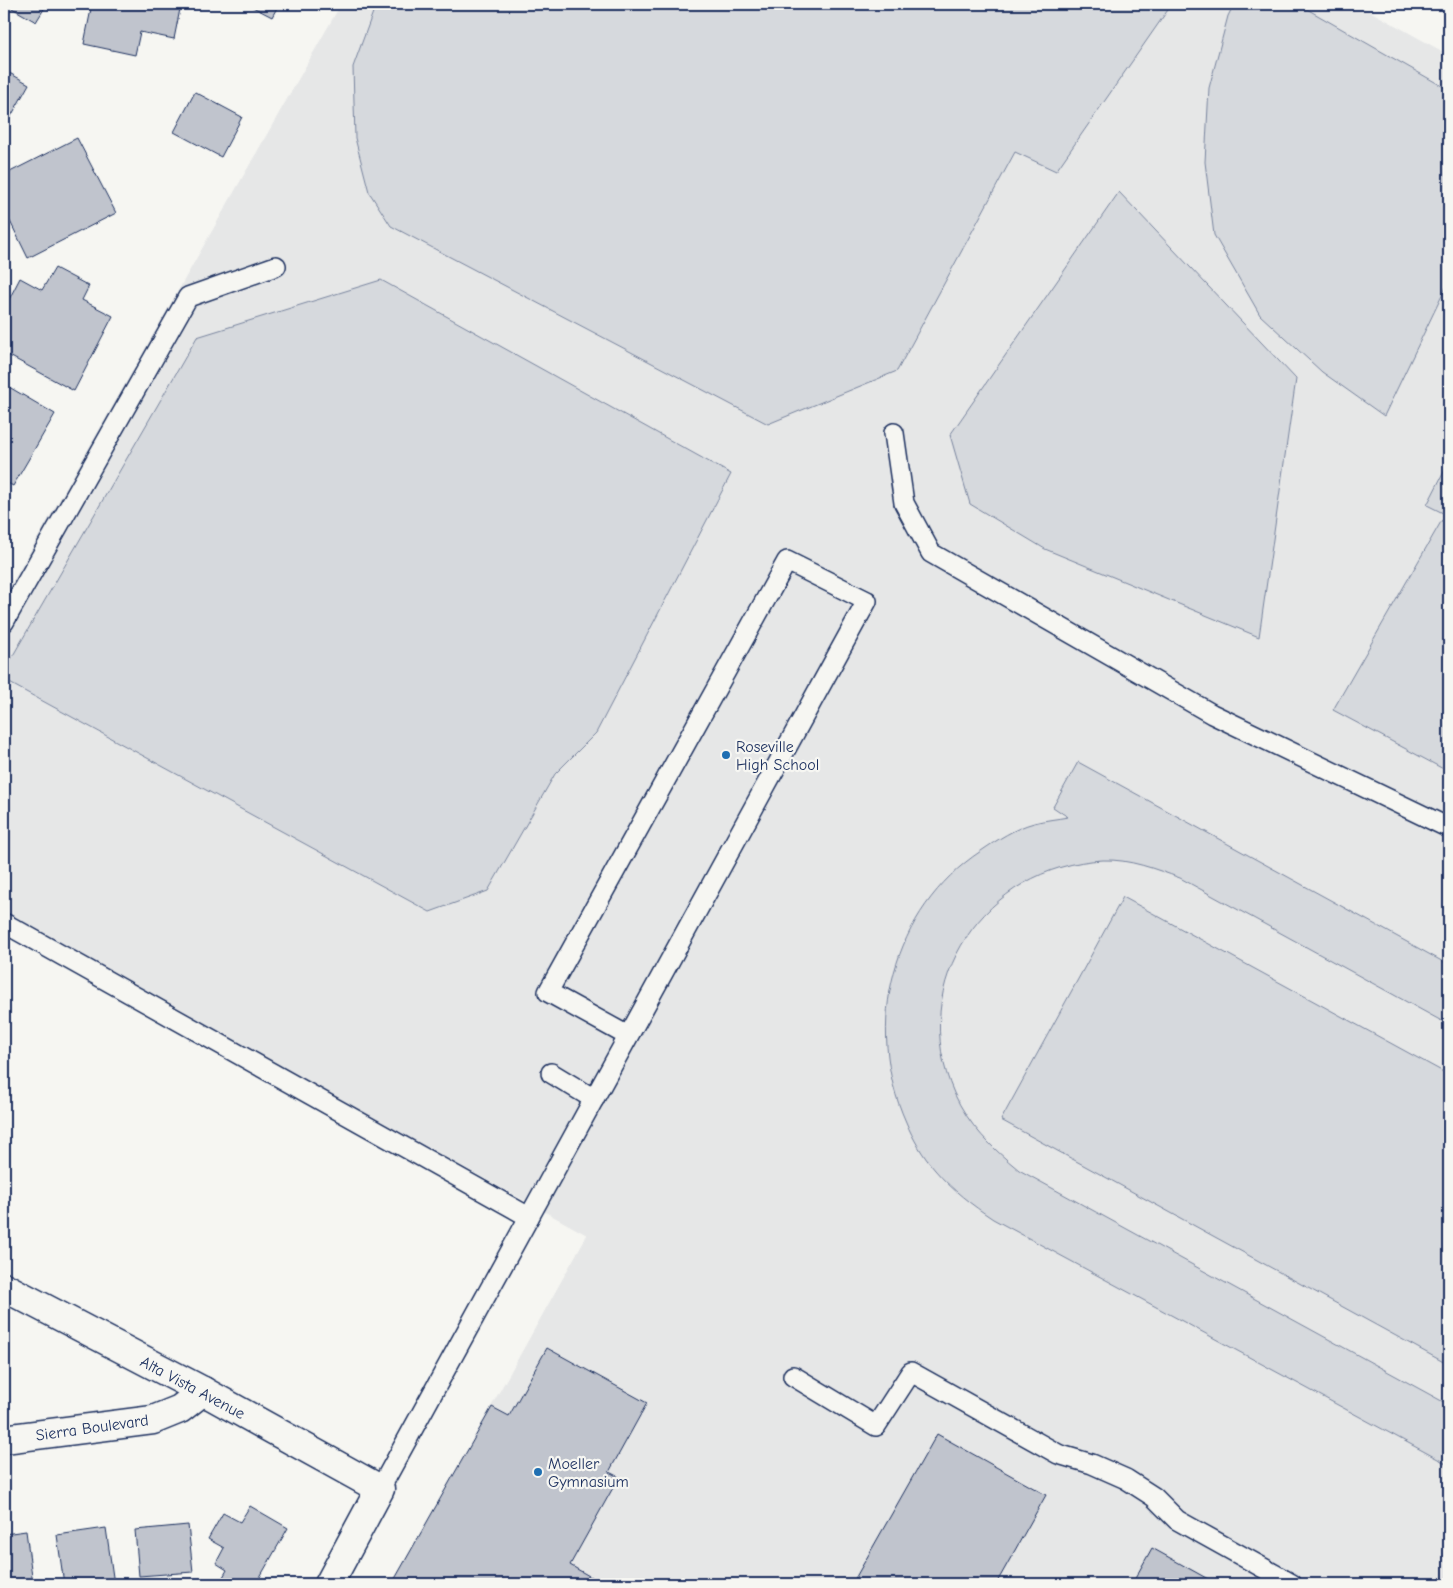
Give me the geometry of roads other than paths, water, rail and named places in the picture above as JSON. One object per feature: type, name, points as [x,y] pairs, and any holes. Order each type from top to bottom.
[{"type":"street","name":"Alta Vista Avenue","points":[[4,1287],[203,1391],[380,1489]]},
{"type":"street","name":"Sierra Boulevard","points":[[4,1439],[152,1420],[180,1409],[203,1391]]},
{"type":"street","points":[[329,1584],[380,1489]]},
{"type":"lane","points":[[4,622],[188,298],[276,266]]},
{"type":"lane","points":[[894,433],[904,503],[931,553],[1212,714],[1449,828]]},
{"type":"lane","points":[[380,1489],[867,601],[788,561],[548,992],[628,1036]]},
{"type":"lane","points":[[4,923],[529,1217]]},
{"type":"lane","points":[[551,1073],[594,1099]]},
{"type":"lane","points":[[793,1376],[876,1426],[911,1372],[1058,1454],[1092,1464],[1126,1479],[1154,1497],[1177,1520],[1292,1584]]},
{"type":"place","name":"Roseville High School","points":[[726,755]]},
{"type":"place","name":"Moeller Gymnasium","points":[[538,1472]]}]
